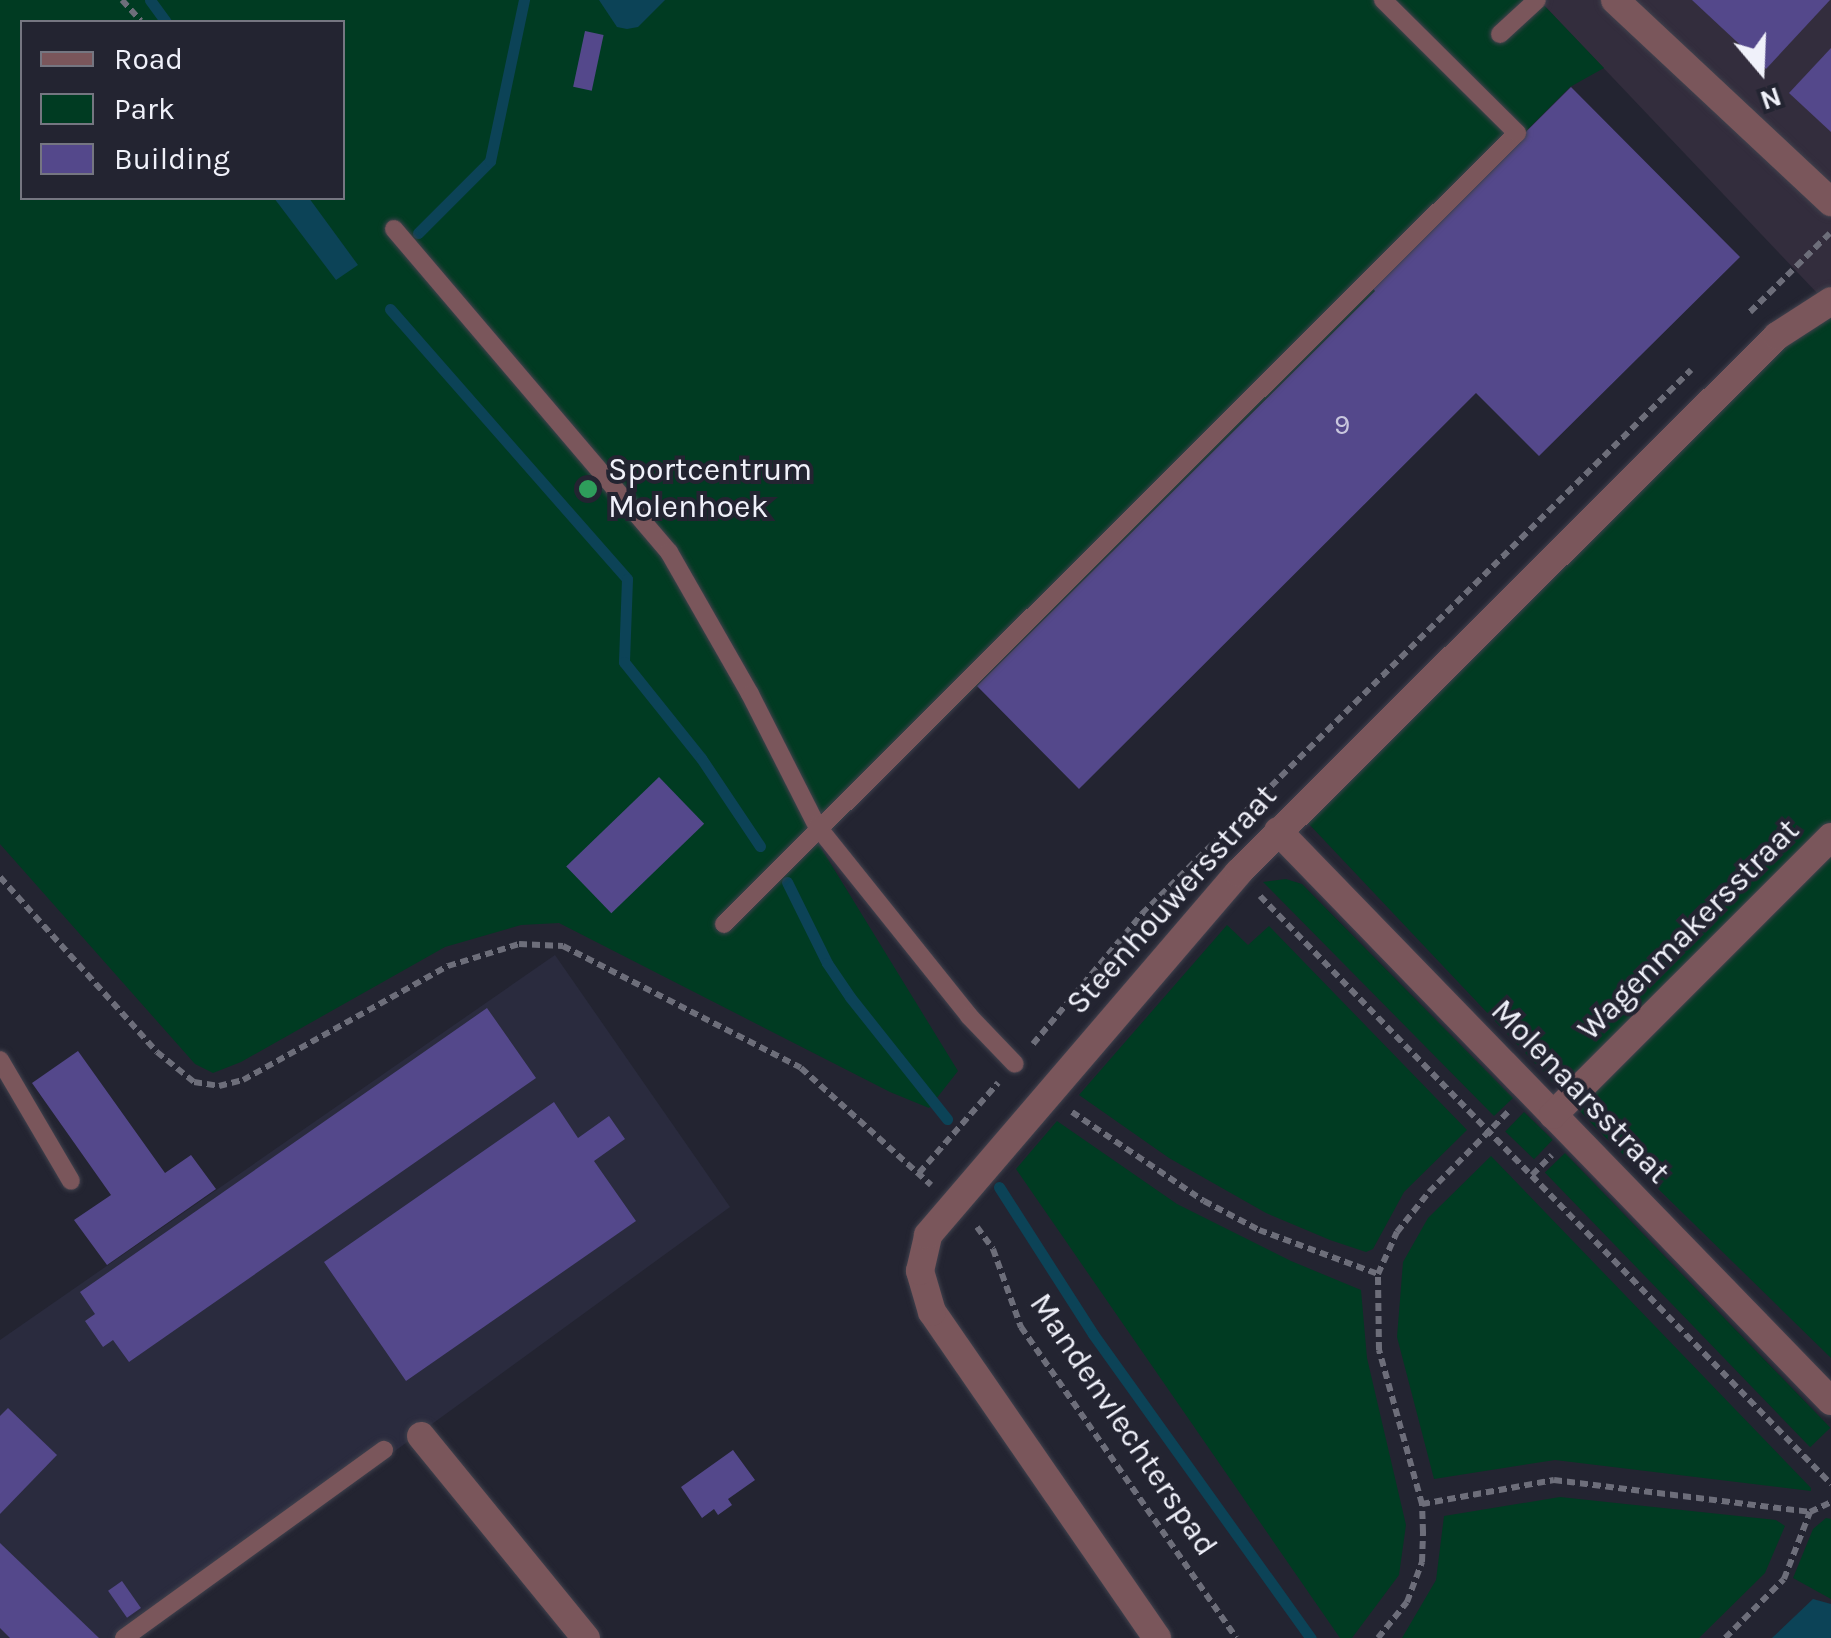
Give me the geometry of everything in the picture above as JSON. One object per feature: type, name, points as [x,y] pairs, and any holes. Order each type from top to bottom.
[{"type":"street","points":[[1615,0],[1831,202]]},
{"type":"street","name":"Steenhouwersstraat","points":[[1157,1638],[932,1312],[920,1271],[928,1235],[1047,1092],[1278,831],[1777,336],[1830,301]]},
{"type":"street","name":"Molenaarsstraat","points":[[1278,831],[1831,1401]]},
{"type":"street","name":"Wagenmakersstraat","points":[[1553,1115],[1831,837]]},
{"type":"street","points":[[421,1436],[586,1638]]},
{"type":"lane","points":[[724,924],[817,826],[1517,134],[1383,0]]},
{"type":"lane","points":[[1500,34],[1537,0]]},
{"type":"lane","points":[[394,228],[669,552],[750,694],[817,826],[969,1016],[1015,1064]]},
{"type":"lane","points":[[0,1060],[70,1182]]},
{"type":"lane","points":[[124,1638],[384,1450]]},
{"type":"path","points":[[122,0],[140,20]]},
{"type":"path","points":[[1746,316],[1831,232]]},
{"type":"path","points":[[919,1173],[1142,914],[1704,358]]},
{"type":"path","points":[[1211,844],[1831,1484]]},
{"type":"path","name":"Mandenvlechterspad","points":[[0,877],[157,1052],[194,1082],[218,1086],[243,1080],[448,966],[520,944],[564,946],[800,1068],[984,1233],[1022,1327],[1236,1638]]},
{"type":"path","points":[[1047,1092],[1110,1141],[1204,1201],[1325,1258],[1378,1274]]},
{"type":"path","points":[[1378,1638],[1406,1602],[1422,1562],[1422,1504],[1379,1350],[1378,1274],[1408,1219],[1489,1132]]},
{"type":"path","points":[[1422,1504],[1554,1480],[1810,1512],[1831,1502]]},
{"type":"path","points":[[1725,1638],[1784,1580],[1810,1512]]},
{"type":"shaded area","points":[[599,0],[665,0],[638,27],[627,29],[617,27]]},
{"type":"shaded area","points":[[1539,0],[1831,0],[1831,307],[1817,293]]},
{"type":"shaded area","points":[[276,200],[310,200],[358,265],[336,280]]},
{"type":"shaded area","points":[[555,955],[730,1207],[138,1638],[0,1638],[0,1340]]},
{"type":"shaded area","points":[[1813,1599],[1831,1604],[1831,1638],[1772,1638]]},
{"type":"green space","name":"Sportcentrum Molenhoek","points":[[0,0],[1539,0],[1604,68],[1570,87],[1371,286],[1375,291],[818,843],[958,1071],[929,1108],[890,1092],[559,923],[521,925],[445,947],[241,1062],[213,1073],[195,1064],[0,844]]},
{"type":"green space","points":[[1817,293],[1831,307],[1831,1358],[1596,1128],[1290,804]]},
{"type":"green space","points":[[1286,879],[1302,884],[1513,1098],[1494,1116],[1263,882]]},
{"type":"green space","points":[[1227,925],[1248,945],[1269,926],[1467,1130],[1404,1192],[1373,1249],[1366,1252],[1330,1240],[1266,1213],[1169,1158],[1079,1095]]},
{"type":"green space","points":[[1524,1112],[1553,1140],[1534,1159],[1505,1131]]},
{"type":"green space","points":[[1057,1121],[1177,1204],[1291,1261],[1361,1290],[1367,1358],[1406,1525],[1399,1575],[1352,1638],[1340,1638],[1016,1169]]},
{"type":"green space","points":[[1565,1153],[1830,1428],[1810,1447],[1545,1172]]},
{"type":"green space","points":[[1491,1156],[1811,1491],[1555,1460],[1434,1479],[1397,1337],[1403,1262],[1428,1218]]},
{"type":"green space","points":[[1560,1497],[1776,1520],[1785,1526],[1765,1573],[1699,1638],[1402,1638],[1436,1580],[1444,1516]]},
{"type":"green space","points":[[1826,1518],[1831,1519],[1831,1599],[1793,1578],[1813,1529]]},
{"type":"building","points":[[1692,0],[1830,0],[1766,69]]},
{"type":"building","points":[[585,31],[604,35],[592,91],[573,87]]},
{"type":"building","points":[[1831,48],[1831,132],[1789,93]]},
{"type":"building","points":[[1571,87],[1740,257],[1539,456],[1476,393],[1079,789],[977,686],[1375,291],[1371,286]]},
{"type":"building","points":[[659,777],[704,824],[611,913],[566,867]]},
{"type":"building","points":[[487,1008],[536,1078],[129,1362],[113,1340],[103,1347],[85,1321],[95,1314],[80,1292]]},
{"type":"building","points":[[78,1051],[165,1173],[191,1155],[216,1189],[107,1265],[74,1220],[111,1195],[32,1083]]},
{"type":"building","points":[[554,1102],[578,1138],[609,1116],[625,1139],[594,1161],[636,1221],[406,1381],[324,1262]]},
{"type":"building","points":[[8,1408],[57,1455],[0,1514],[0,1416]]},
{"type":"building","points":[[733,1450],[755,1480],[728,1499],[732,1505],[718,1515],[714,1509],[702,1518],[681,1487]]},
{"type":"building","points":[[0,1543],[99,1638],[10,1638],[0,1628]]},
{"type":"building","points":[[122,1581],[141,1608],[127,1618],[108,1591]]},
{"type":"waterway","points":[[150,0],[165,20]]},
{"type":"waterway","points":[[418,233],[490,161],[524,0]]},
{"type":"waterway","points":[[390,309],[627,579],[624,662],[701,758],[760,846]]},
{"type":"waterway","points":[[787,882],[827,963],[947,1119]]},
{"type":"waterway","points":[[999,1187],[1093,1334],[1311,1638]]},
{"type":"place","name":"Sportcentrum Molenhoek","points":[[588,489]]}]
